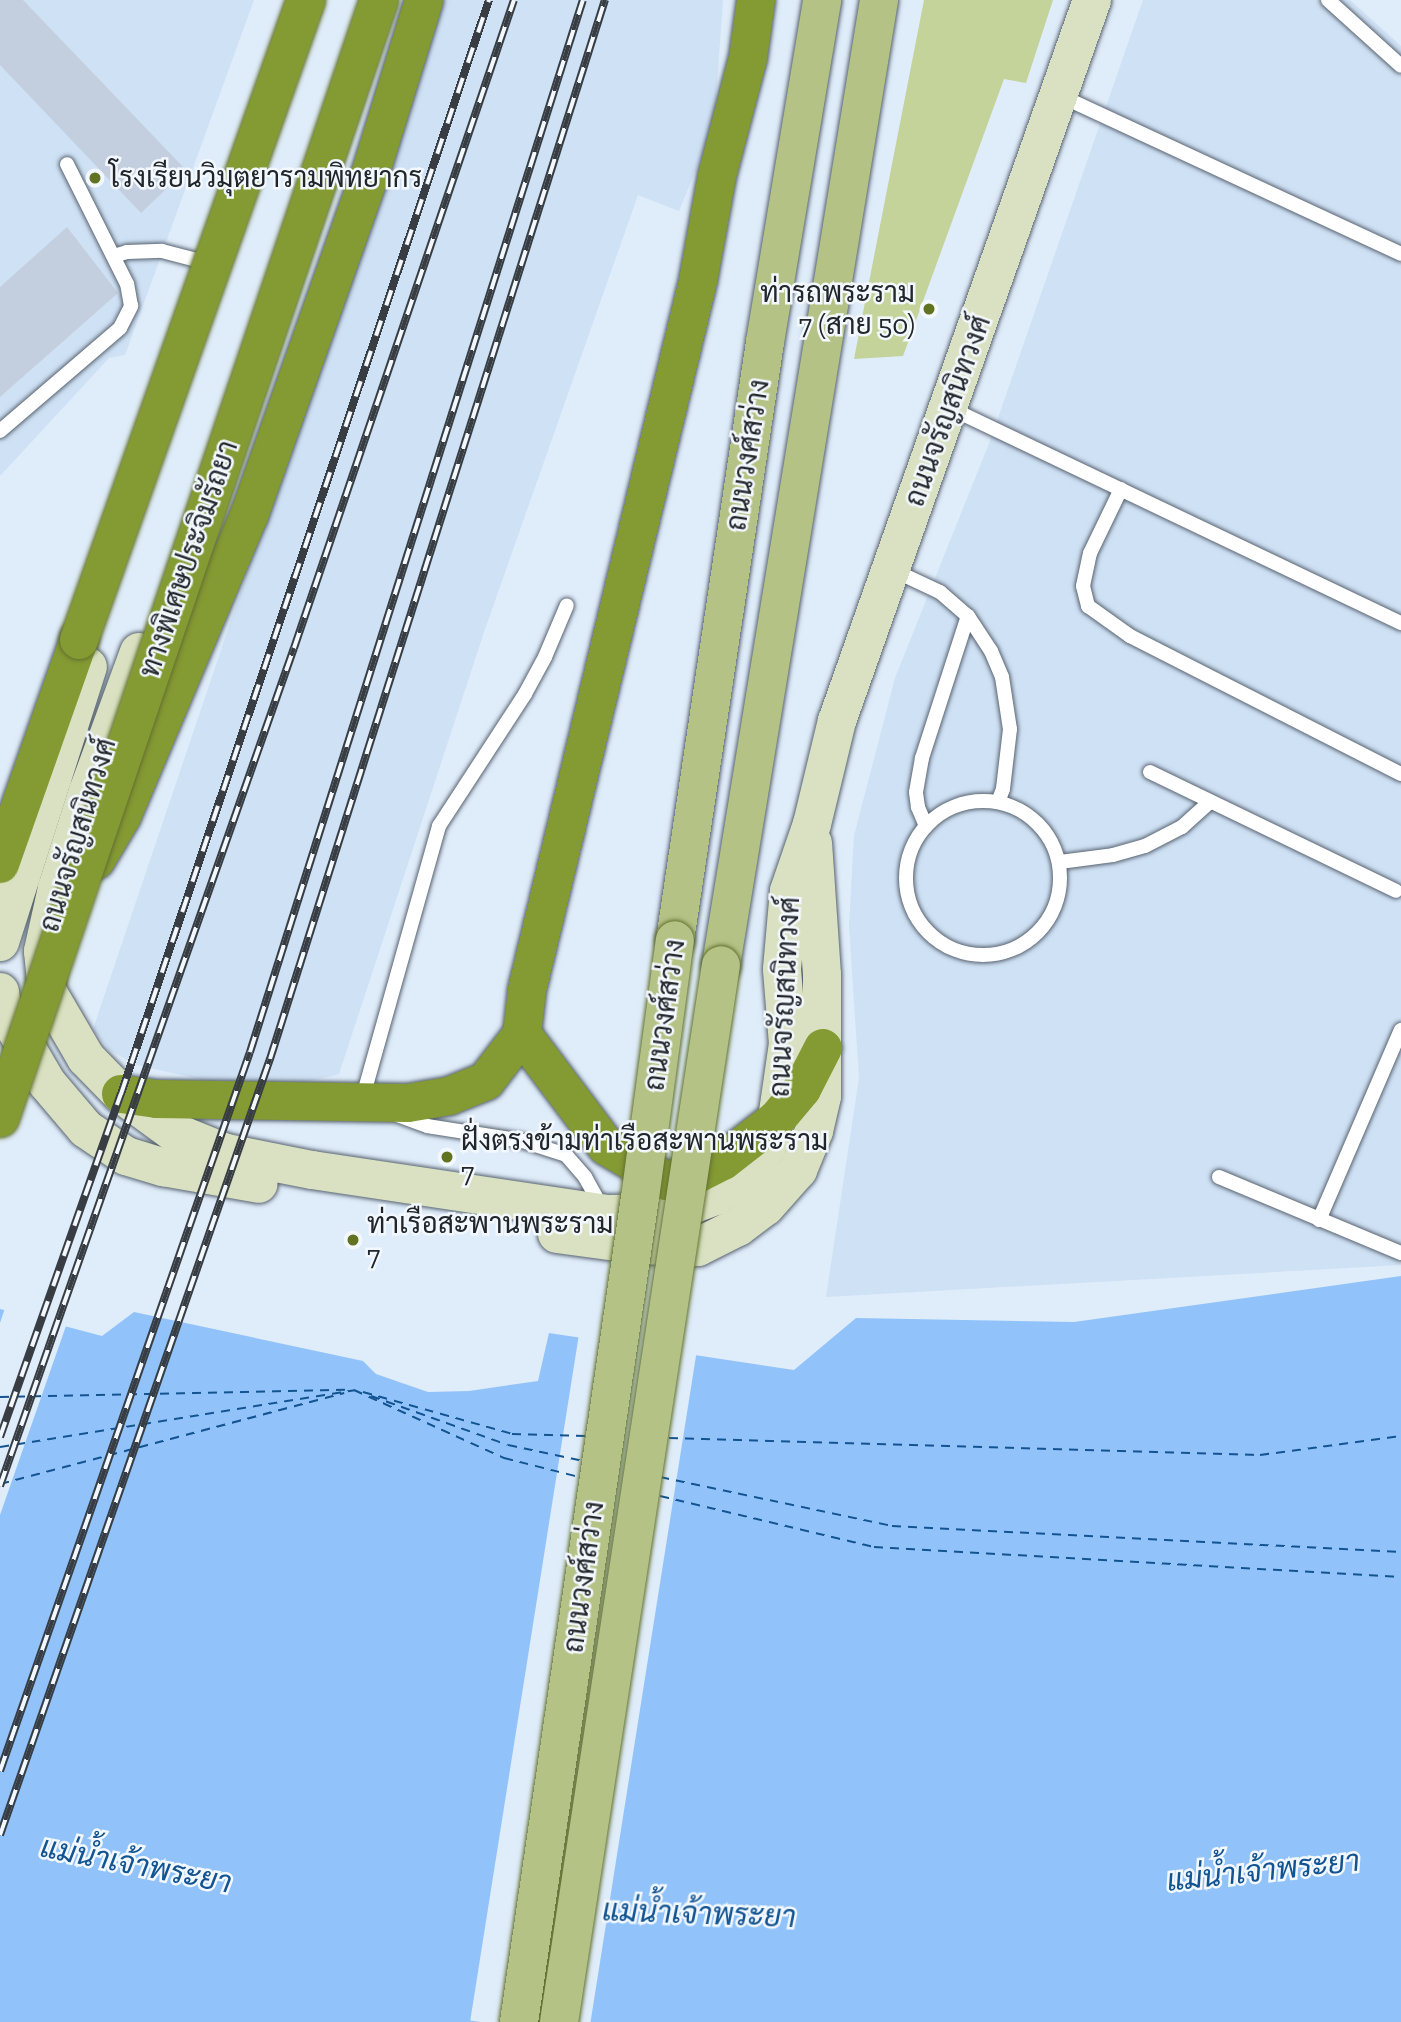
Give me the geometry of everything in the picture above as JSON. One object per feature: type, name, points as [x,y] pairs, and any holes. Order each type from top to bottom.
[{"type":"highway","points":[[0,864],[306,0]]},
{"type":"highway","name":"ทางพิเศษประจิมรัถยา","points":[[0,1118],[379,0]]},
{"type":"highway","points":[[74,898],[122,816],[249,516],[369,178],[424,0]]},
{"type":"highway","points":[[121,1094],[157,1099],[408,1103],[449,1096],[486,1081],[522,1034],[527,990],[698,281],[717,176],[748,58],[756,0]]},
{"type":"highway","points":[[522,1034],[606,1146],[666,1181],[699,1173],[723,1161],[777,1119],[802,1089],[823,1048]]},
{"type":"main road","name":"ถนนจรัญสนิทวงศ์","points":[[0,942],[132,522],[220,267],[262,93],[295,0]]},
{"type":"main road","name":"ถนนจรัญสนิทวงศ์","points":[[389,0],[349,118],[259,330],[88,791],[57,888],[43,951],[47,991],[86,1058],[121,1094],[172,1131],[226,1153],[312,1170],[606,1214],[670,1213],[716,1196],[747,1175],[766,1149],[777,1119],[788,1044],[782,969],[789,891],[812,824],[837,721],[1092,0]]},
{"type":"main road","name":"ถนนวงศ์สว่าง","points":[[519,2022],[640,1198],[675,940],[765,342],[822,0]]},
{"type":"main road","name":"ถนนวงศ์สว่าง","points":[[559,2022],[721,965],[879,0]]},
{"type":"main road","name":"ถนนจรัญสนิทวงศ์","points":[[0,992],[2,1006],[47,1083],[86,1129],[126,1156],[163,1167],[638,1245],[698,1247],[738,1227],[765,1207],[798,1170],[814,1131],[822,1096],[823,1048],[812,824]]},
{"type":"lane","points":[[1328,0],[1401,66]]},
{"type":"lane","points":[[1060,95],[1401,254]]},
{"type":"lane","points":[[0,431],[120,328],[131,306],[128,284],[67,164]]},
{"type":"lane","points":[[114,256],[127,252],[162,251],[220,267]]},
{"type":"lane","points":[[949,408],[1401,624]]},
{"type":"lane","points":[[1121,489],[1090,553],[1083,586],[1088,606],[1130,636],[1401,774]]},
{"type":"lane","points":[[892,570],[940,592],[968,616],[991,651],[1002,677],[1010,729],[1003,789],[998,802]]},
{"type":"lane","points":[[567,605],[545,657],[525,694],[439,826],[361,1103],[427,1126],[523,1142],[566,1156],[585,1177],[606,1214]]},
{"type":"lane","points":[[926,826],[916,792],[922,758],[968,616]]},
{"type":"lane","points":[[1150,772],[1396,891]]},
{"type":"lane","points":[[978,800],[998,802],[1019,809],[1038,823],[1052,841],[1060,862],[1060,885],[1055,907],[1035,935],[1005,952],[982,955],[944,945],[929,933],[909,900],[908,860],[915,842],[926,826],[941,813],[959,804],[978,800]]},
{"type":"lane","points":[[1060,862],[1113,855],[1144,846],[1182,827],[1210,802]]},
{"type":"lane","points":[[1319,1220],[1401,1030]]},
{"type":"lane","points":[[1219,1177],[1401,1253]]},
{"type":"shaded area","name":"โรงเรียนวิมุตยารามพิทยากร","points":[[0,0],[254,0],[125,355],[109,358],[0,476]]},
{"type":"shaded area","points":[[445,0],[723,0],[714,126],[679,211],[638,195],[484,632],[339,1074],[292,1086],[212,1082],[137,1065],[109,1050],[93,1029],[270,505]]},
{"type":"shaded area","points":[[1143,0],[1350,0],[1401,46],[1401,1265],[826,1297],[859,1078],[849,926],[854,836],[895,678],[990,441]]},
{"type":"green space","points":[[924,0],[1053,0],[1026,83],[1004,79],[903,356],[854,359]]},
{"type":"water","name":"แม่น้ำเจ้าพระยา","points":[[1401,1276],[1401,2022],[0,2022],[0,1309],[102,1336],[134,1312],[363,1361],[376,1374],[428,1392],[469,1391],[538,1381],[549,1333],[794,1370],[856,1318],[1074,1322]]},
{"type":"pier","points":[[5,1308],[67,1323],[0,1515],[0,1323]]},
{"type":"pier","points":[[579,1334],[697,1353],[591,2022],[470,2020]]},
{"type":"building","points":[[0,0],[23,0],[186,170],[141,213],[0,65]]},
{"type":"building","points":[[67,227],[118,293],[0,397],[0,287]]},
{"type":"ferry route","points":[[0,1397],[345,1390]]},
{"type":"ferry route","points":[[0,1447],[354,1390],[504,1458],[579,1477]]},
{"type":"ferry route","points":[[363,1392],[512,1434],[586,1436]]},
{"type":"ferry route","points":[[0,1484],[344,1393]]},
{"type":"ferry route","points":[[371,1396],[508,1445],[583,1461]]},
{"type":"ferry route","points":[[669,1438],[1260,1455],[1401,1436]]},
{"type":"ferry route","points":[[660,1477],[892,1526],[1401,1552]]},
{"type":"ferry route","points":[[660,1496],[874,1547],[1401,1577]]},
{"type":"railway","points":[[0,1437],[121,1094],[489,0]]},
{"type":"railway","points":[[0,1486],[294,648],[514,0]]},
{"type":"railway","points":[[0,1771],[250,1052],[583,0]]},
{"type":"railway","points":[[0,1835],[270,1059],[605,0]]},
{"type":"place","name":"โรงเรียนวิมุตยารามพิทยากร","points":[[95,178]]},
{"type":"place","name":"ท่ารถพระราม 7 (สาย 50)","points":[[929,309]]},
{"type":"place","name":"ฝั่งตรงข้ามท่าเรือสะพานพระราม 7","points":[[447,1157]]},
{"type":"place","name":"ท่าเรือสะพานพระราม 7","points":[[353,1240]]}]
